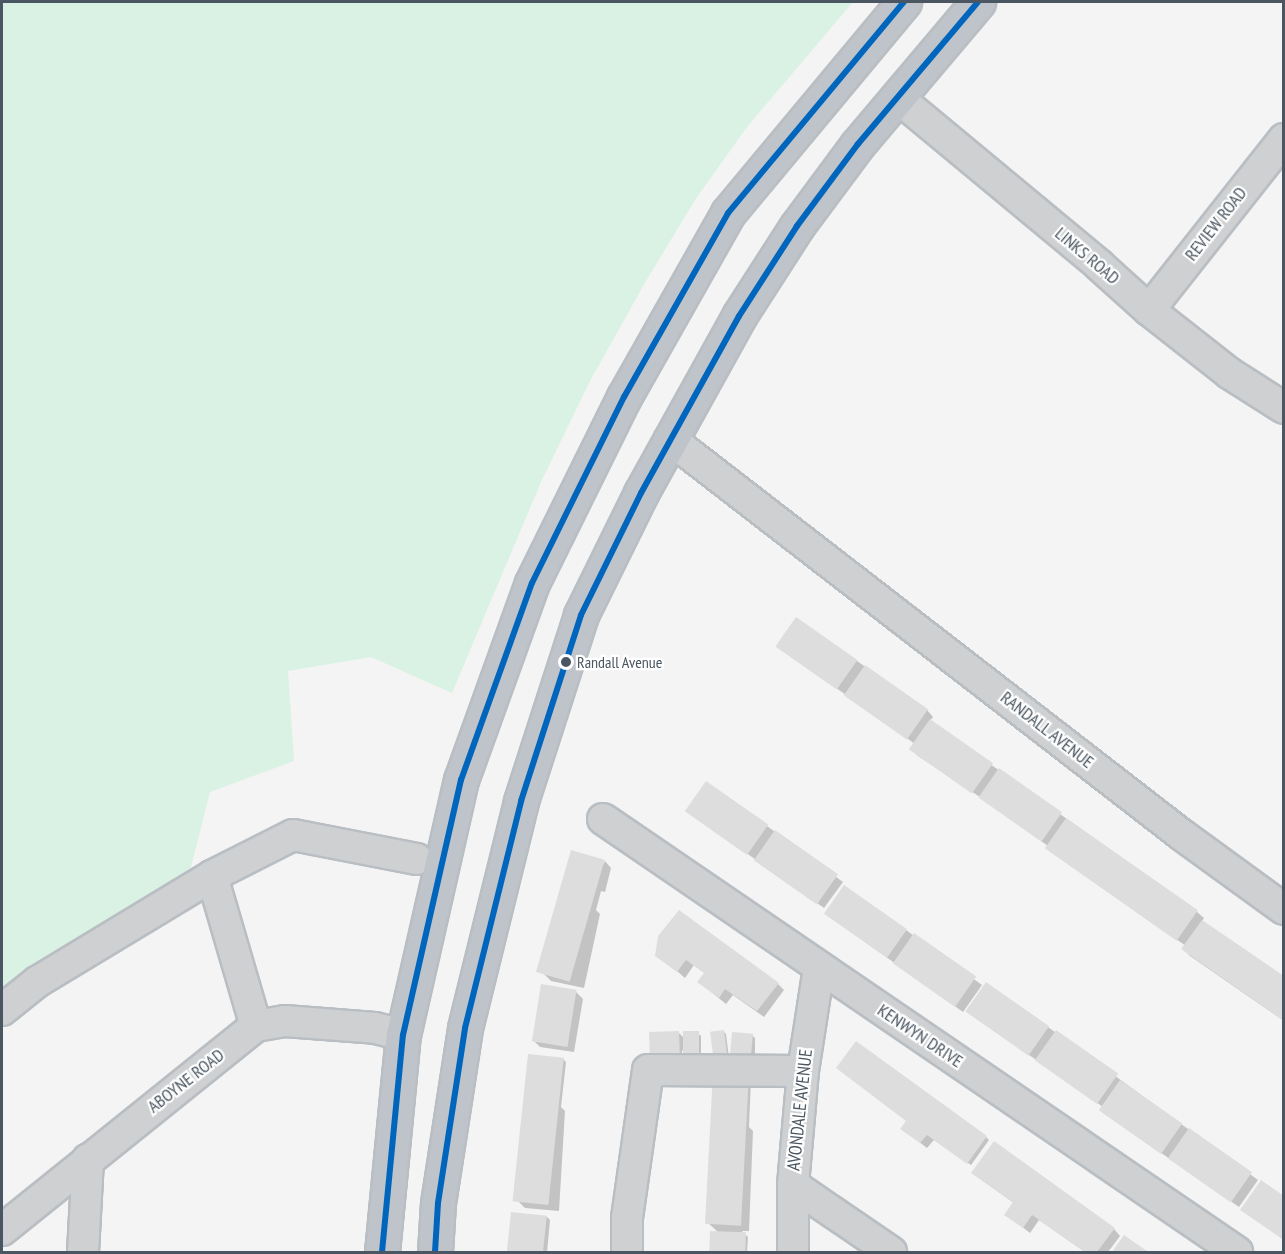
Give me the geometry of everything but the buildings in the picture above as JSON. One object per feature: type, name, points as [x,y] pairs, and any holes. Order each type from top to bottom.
[{"type":"highway","points":[[382,1252],[403,1035],[461,780],[537,573],[624,397],[728,213],[904,2]]},
{"type":"highway","points":[[435,1252],[438,1203],[465,1029],[521,801],[581,615],[670,439],[739,316],[797,226],[858,144],[978,2]]},
{"type":"street","name":"LINKS ROAD","points":[[897,97],[1099,265],[1149,310],[1229,373],[1284,408]]},
{"type":"street","name":"REVIEW ROAD","points":[[1149,310],[1284,139]]},
{"type":"street","name":"RANDALL AVENUE","points":[[670,439],[1152,811],[1284,909]]},
{"type":"street","name":"KENWYN DRIVE","points":[[603,819],[1237,1252]]},
{"type":"street","points":[[2,1010],[37,982],[212,876],[293,836],[417,859]]},
{"type":"street","points":[[212,876],[256,1026]]},
{"type":"street","name":"AVONDALE AVENUE","points":[[793,1252],[793,1185],[803,1071],[819,968]]},
{"type":"street","name":"ABOYNE ROAD","points":[[2,1230],[256,1026],[285,1021],[375,1029],[403,1035]]},
{"type":"street","points":[[627,1252],[627,1218],[648,1070],[803,1071]]},
{"type":"street","points":[[83,1252],[88,1159]]},
{"type":"street","points":[[793,1185],[891,1252]]},
{"type":"green space","points":[[2,2],[853,2],[747,127],[695,200],[646,281],[591,379],[541,482],[452,693],[371,657],[288,671],[294,761],[210,792],[180,910],[56,983],[2,1026]]},
{"type":"transit line","points":[[382,1252],[403,1035],[461,780],[532,583],[624,397],[728,213],[904,2]]},
{"type":"transit line","points":[[435,1252],[438,1203],[465,1028],[521,801],[581,615],[641,493],[739,316],[797,226],[858,144],[978,2]]},
{"type":"place","name":"Randall Avenue","points":[[566,662]]}]
